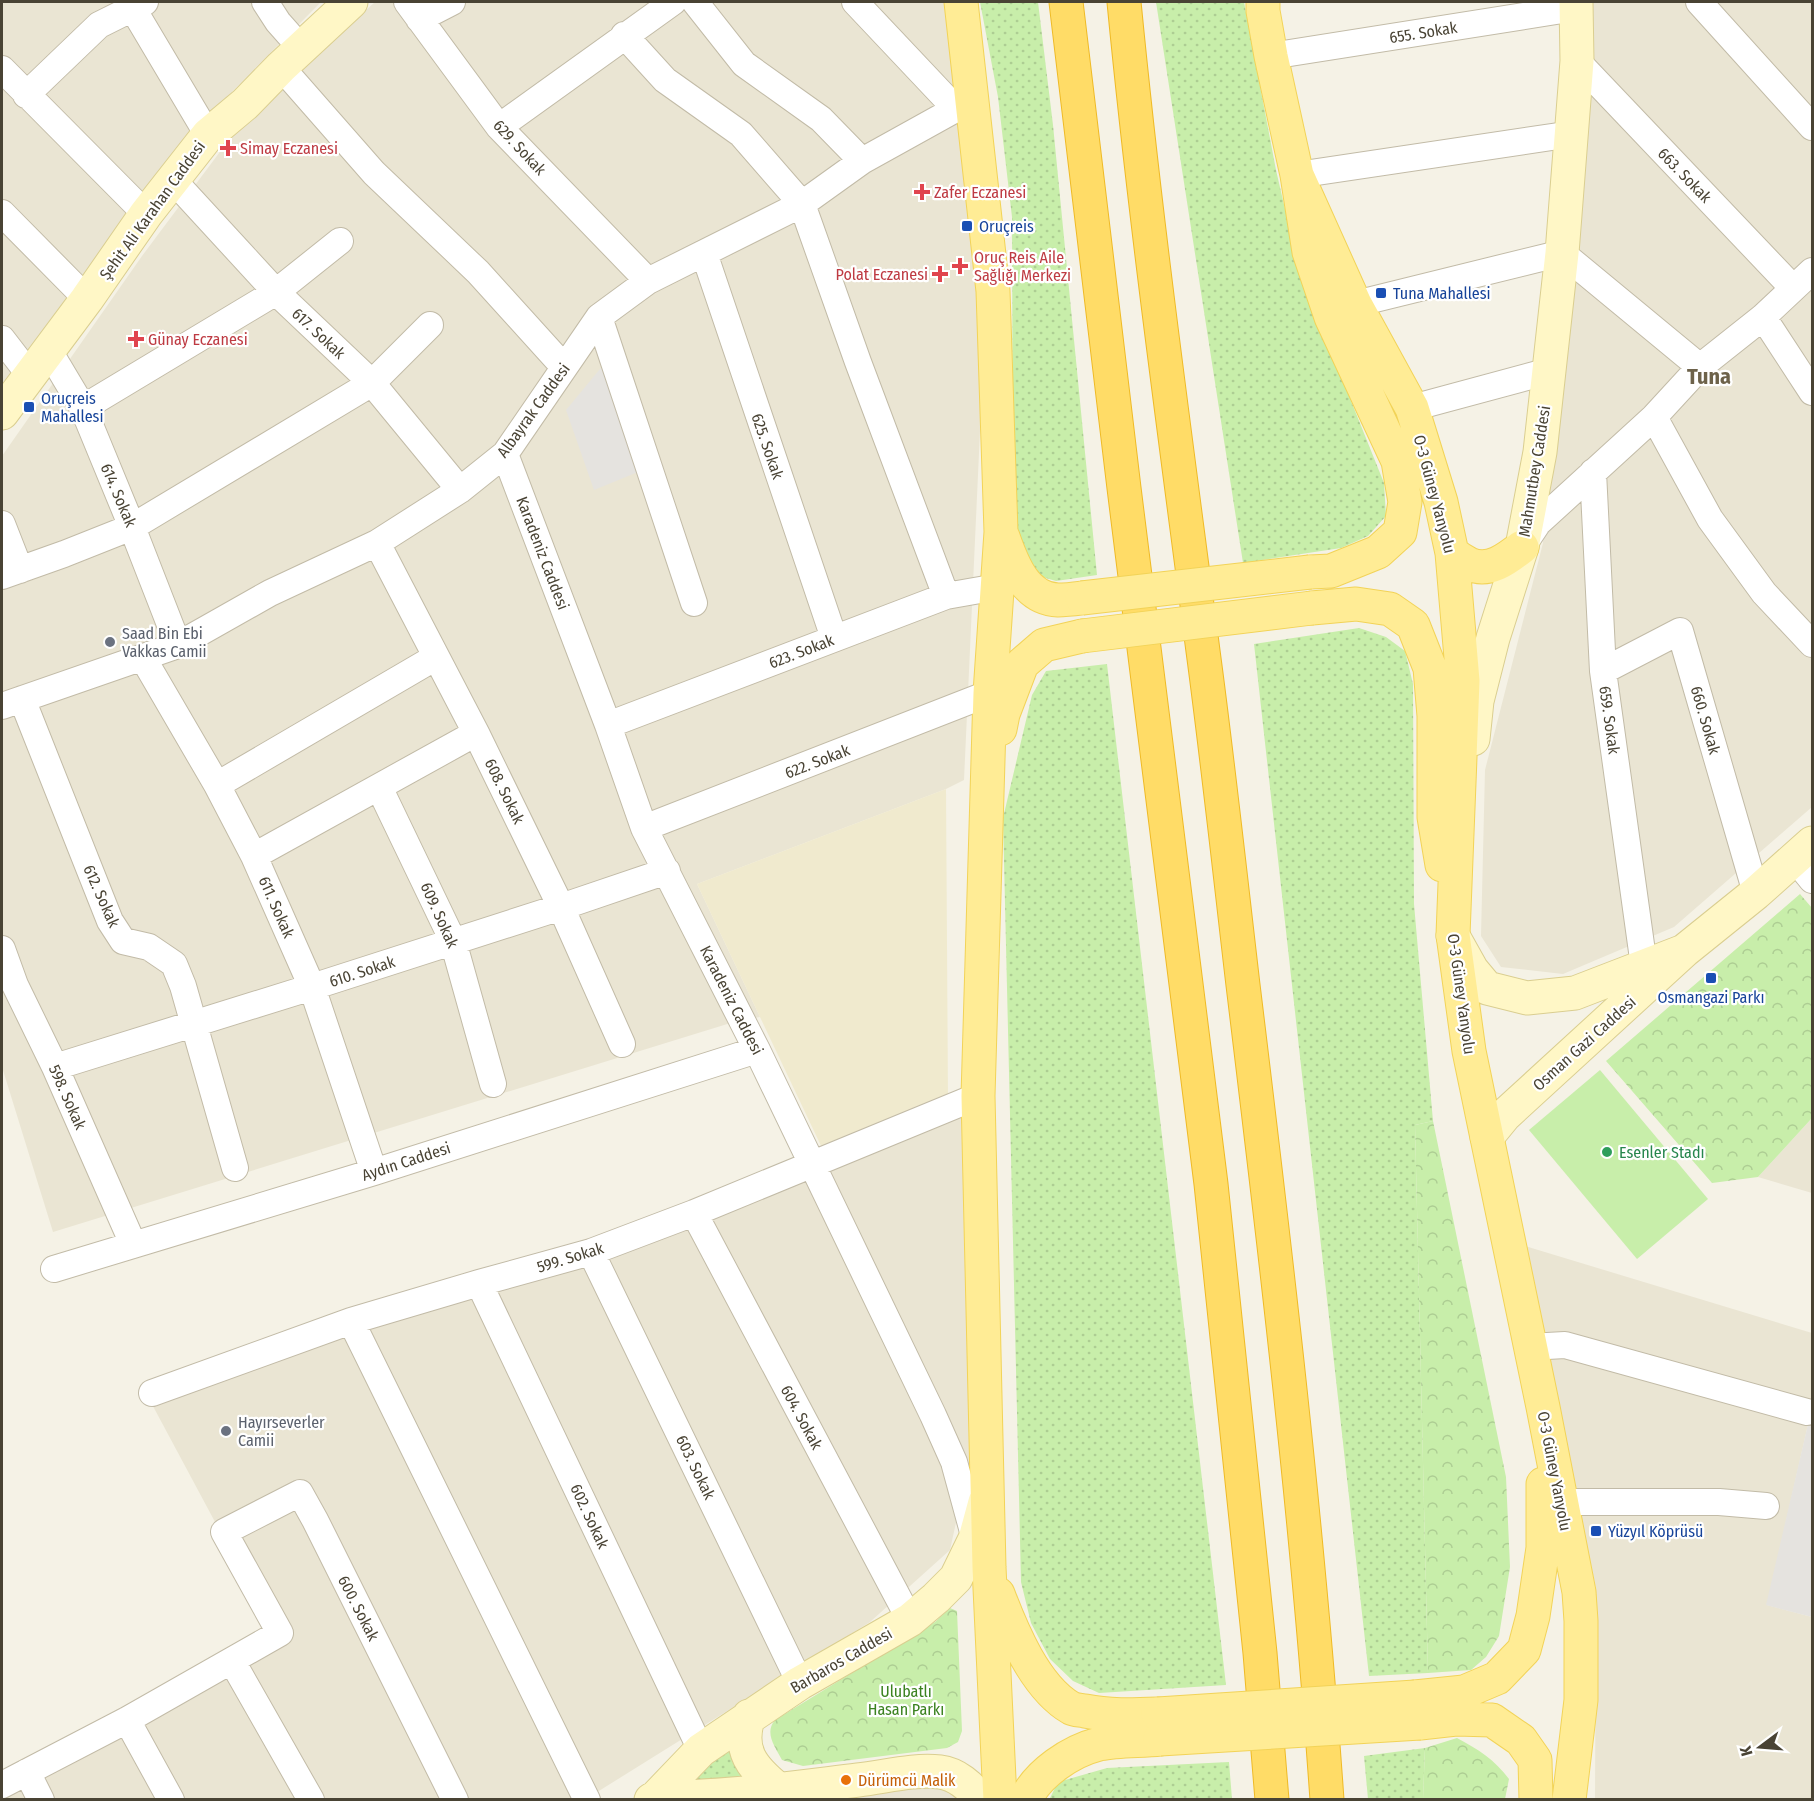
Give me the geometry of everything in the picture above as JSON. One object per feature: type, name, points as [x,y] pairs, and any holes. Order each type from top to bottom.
[{"type":"highway","points":[[1066,2],[1125,499],[1211,1184],[1260,1653],[1272,1800]]},
{"type":"highway","points":[[1124,2],[1161,338],[1204,655],[1274,1239],[1303,1506],[1327,1800]]},
{"type":"main road","name":"Şehit Ali Karahan Caddesi","points":[[2,413],[87,299],[146,214],[208,135],[245,104],[290,58],[351,2]]},
{"type":"main road","points":[[961,2],[964,105],[993,291],[1001,532],[990,693],[978,1096],[987,1494],[982,1553],[1000,1800]]},
{"type":"main road","points":[[1001,532],[1012,564],[1024,583],[1036,594],[1056,600],[1331,571],[1378,552],[1400,531],[1405,502],[1398,461],[1331,317],[1310,252],[1297,175],[1271,56],[1263,2]]},
{"type":"main road","name":"Mahmutbey Caddesi","points":[[1453,935],[1478,701],[1493,638],[1522,547],[1540,452],[1562,253],[1572,134],[1577,61],[1576,5]]},
{"type":"main road","name":"O-3 Güney Yanyolu","points":[[1297,175],[1355,304],[1412,408],[1441,502],[1452,553],[1463,681],[1453,935],[1469,1051],[1576,1575],[1581,1621],[1581,1700],[1569,1800]]},
{"type":"main road","points":[[1452,553],[1470,565],[1485,567],[1503,562],[1522,547]]},
{"type":"main road","points":[[988,788],[1003,714],[1022,664],[1044,645],[1082,636],[1312,608],[1356,604],[1390,609],[1413,625],[1430,668],[1434,716],[1434,817],[1453,935]]},
{"type":"main road","name":"Osman Gazi Caddesi","points":[[1487,1137],[1505,1115],[1684,951],[1756,892],[1807,860]]},
{"type":"main road","name":"Osman Gazi Caddesi","points":[[1453,935],[1472,970],[1487,988],[1527,998],[1575,993],[1684,951]]},
{"type":"main road","points":[[1417,1710],[1497,1678],[1524,1650],[1533,1616],[1543,1548],[1543,1407]]},
{"type":"main road","points":[[982,1553],[1010,1626],[1028,1662],[1053,1692],[1072,1709],[1159,1727]]},
{"type":"main road","name":"Barbaros Caddesi","points":[[654,1798],[701,1750],[749,1716],[800,1683],[910,1620],[982,1553]]},
{"type":"main road","points":[[1025,1800],[1047,1772],[1075,1754],[1100,1744],[1159,1727],[1417,1710],[1456,1719],[1492,1720],[1521,1740],[1535,1761],[1536,1800]]},
{"type":"main road","points":[[749,1716],[744,1737],[748,1757],[760,1775],[779,1794]]},
{"type":"main road","name":"Barbaros Caddesi","points":[[654,1798],[873,1789],[921,1771],[943,1772],[970,1786],[980,1800]]},
{"type":"street","points":[[265,2],[278,22],[290,58],[374,173],[478,272],[564,367]]},
{"type":"street","points":[[413,10],[453,2]]},
{"type":"street","points":[[499,127],[673,2]]},
{"type":"street","points":[[695,2],[744,64],[821,119],[862,161]]},
{"type":"street","points":[[855,2],[964,105]]},
{"type":"street","points":[[1699,2],[1812,127]]},
{"type":"street","points":[[26,95],[99,25],[136,4],[208,135]]},
{"type":"street","name":"655. Sokak","points":[[1271,56],[1576,5]]},
{"type":"street","name":"629. Sokak","points":[[413,10],[499,127],[648,281]]},
{"type":"street","points":[[624,35],[665,80],[741,134],[802,204],[858,362],[946,596]]},
{"type":"street","name":"663. Sokak","points":[[1577,61],[1793,288]]},
{"type":"street","points":[[2,69],[146,214]]},
{"type":"street","name":"Albayrak Caddesi","points":[[12,703],[178,645],[270,593],[377,543],[460,490],[505,454],[599,317],[648,281],[802,204],[862,161],[964,105]]},
{"type":"street","points":[[1297,175],[1572,134]]},
{"type":"street","name":"617. Sokak","points":[[173,180],[276,292],[372,383],[460,490]]},
{"type":"street","points":[[2,213],[87,299]]},
{"type":"street","points":[[82,408],[276,292],[340,241]]},
{"type":"street","name":"625. Sokak","points":[[704,253],[834,638]]},
{"type":"street","points":[[1355,304],[1562,253],[1700,367]]},
{"type":"street","points":[[1522,547],[1538,523],[1654,417],[1700,367],[1763,317],[1812,271]]},
{"type":"street","points":[[599,317],[694,603]]},
{"type":"street","points":[[1763,317],[1812,392]]},
{"type":"street","points":[[2,524],[11,573],[132,527],[372,383],[430,325]]},
{"type":"street","name":"614. Sokak","points":[[2,339],[39,363],[82,408],[178,645]]},
{"type":"street","points":[[1412,408],[1549,371]]},
{"type":"street","points":[[1654,417],[1710,519],[1764,593],[1812,644]]},
{"type":"street","name":"Karadeniz Caddesi","points":[[505,454],[608,725],[644,828],[757,1050],[933,1415],[954,1462],[982,1553]]},
{"type":"street","name":"659. Sokak","points":[[1593,471],[1603,671],[1644,966]]},
{"type":"street","name":"608. Sokak","points":[[377,543],[476,733],[561,907],[622,1044]]},
{"type":"street","name":"623. Sokak","points":[[608,725],[946,596],[997,587]]},
{"type":"street","name":"660. Sokak","points":[[1603,671],[1680,631],[1756,892]]},
{"type":"street","points":[[217,785],[436,657]]},
{"type":"street","name":"611. Sokak","points":[[143,658],[217,785],[254,856],[312,987],[374,1172]]},
{"type":"street","name":"622. Sokak","points":[[644,828],[990,693]]},
{"type":"street","name":"612. Sokak","points":[[12,703],[110,921],[123,942],[149,947],[174,964],[183,986],[235,1168]]},
{"type":"street","points":[[254,856],[476,733]]},
{"type":"street","name":"609. Sokak","points":[[380,787],[453,941],[493,1084]]},
{"type":"street","name":"610. Sokak","points":[[55,1066],[194,1025],[667,871]]},
{"type":"street","name":"598. Sokak","points":[[2,949],[15,985],[55,1066],[133,1244]]},
{"type":"street","name":"Aydın Caddesi","points":[[54,1269],[374,1172],[757,1050]]},
{"type":"street","name":"599. Sokak","points":[[152,1393],[351,1321],[591,1252],[694,1213],[978,1096]]},
{"type":"street","name":"604. Sokak","points":[[694,1213],[910,1620]]},
{"type":"street","name":"603. Sokak","points":[[591,1252],[800,1683]]},
{"type":"street","name":"602. Sokak","points":[[479,1283],[701,1750]]},
{"type":"street","points":[[351,1321],[587,1800]]},
{"type":"street","points":[[1529,1347],[1565,1345],[1807,1412]]},
{"type":"street","name":"600. Sokak","points":[[232,1660],[280,1633],[224,1532],[300,1494],[455,1800]]},
{"type":"street","points":[[1561,1502],[1719,1502],[1766,1506]]},
{"type":"street","points":[[2,1785],[127,1720],[232,1660],[311,1800]]},
{"type":"street","points":[[127,1720],[171,1800]]},
{"type":"street","points":[[27,1772],[41,1800]]},
{"type":"shaded area","points":[[2,2],[321,2],[193,131],[2,397]]},
{"type":"shaded area","points":[[375,2],[946,2],[984,344],[964,780],[946,789],[697,884],[760,1017],[737,1021],[53,1232],[2,1067],[2,456],[142,256],[240,125]]},
{"type":"shaded area","points":[[1585,2],[1812,2],[1812,807],[1674,927],[1563,974],[1501,967],[1481,936],[1485,770],[1543,543]]},
{"type":"shaded area","points":[[605,363],[638,472],[594,490],[566,410]]},
{"type":"shaded area","points":[[946,789],[948,1100],[823,1150],[697,884]]},
{"type":"shaded area","points":[[948,1100],[966,1117],[969,1463],[950,1550],[870,1622],[586,1799],[2,1800],[2,1776],[274,1632],[147,1395],[590,1245]]},
{"type":"shaded area","points":[[1812,1118],[1812,1193],[1758,1177]]},
{"type":"shaded area","points":[[1525,1246],[1812,1333],[1812,1407],[1767,1605],[1812,1617],[1812,1799],[1595,1799],[1596,1589]]},
{"type":"shaded area","points":[[1812,1407],[1812,1617],[1766,1605]]},
{"type":"shaded area","points":[[929,1785],[952,1793],[958,1799],[775,1800]]},
{"type":"green space","points":[[980,2],[1038,2],[1053,125],[1097,575],[1056,581],[1032,574],[1013,543],[1012,217],[998,97]]},
{"type":"green space","points":[[1156,2],[1244,2],[1276,170],[1300,274],[1384,483],[1386,516],[1368,536],[1341,548],[1243,563]]},
{"type":"green space","points":[[1359,628],[1386,637],[1405,651],[1413,684],[1414,904],[1433,1121],[1415,1125],[1428,1673],[1369,1676],[1254,644]]},
{"type":"green space","points":[[1107,664],[1226,1685],[1099,1693],[1073,1681],[1050,1659],[1031,1623],[1021,1582],[1003,818],[1032,695],[1046,671]]},
{"type":"green space","points":[[1800,894],[1812,908],[1812,1118],[1758,1177],[1712,1183],[1606,1061]]},
{"type":"green space","name":"Esenler Stadı","points":[[1600,1070],[1708,1199],[1637,1259],[1529,1130]]},
{"type":"green space","points":[[1433,1121],[1506,1477],[1510,1567],[1499,1636],[1486,1657],[1471,1670],[1428,1673],[1415,1125]]},
{"type":"green space","name":"Ulubatlı Hasan Parkı","points":[[950,1608],[957,1611],[962,1731],[958,1742],[947,1748],[803,1766],[782,1760],[774,1745],[770,1730],[775,1720],[935,1622]]},
{"type":"green space","points":[[1457,1738],[1486,1756],[1509,1779],[1505,1799],[1423,1799],[1425,1748]]},
{"type":"green space","points":[[727,1743],[744,1772],[739,1778],[691,1784]]},
{"type":"green space","points":[[1425,1748],[1423,1799],[1368,1799],[1364,1756]]},
{"type":"green space","points":[[1229,1762],[1232,1799],[1049,1800],[1058,1782],[1107,1768]]},
{"type":"place","name":"Simay Eczanesi","points":[[228,148]]},
{"type":"place","name":"Zafer Eczanesi","points":[[922,192]]},
{"type":"place","name":"Oruçreis","points":[[967,226]]},
{"type":"place","name":"Oruç Reis Aile Sağlığı Merkezi","points":[[960,266]]},
{"type":"place","name":"Polat Eczanesi","points":[[940,274]]},
{"type":"place","name":"Tuna Mahallesi","points":[[1381,293]]},
{"type":"place","name":"Günay Eczanesi","points":[[136,339]]},
{"type":"place","name":"Oruçreis Mahallesi","points":[[29,407]]},
{"type":"place","name":"Saad Bin Ebi Vakkas Camii","points":[[110,642]]},
{"type":"place","name":"Osmangazi Parkı","points":[[1711,978]]},
{"type":"place","name":"Esenler Stadı","points":[[1607,1152]]},
{"type":"place","name":"Hayırseverler Camii","points":[[226,1431]]},
{"type":"place","name":"Yüzyıl Köprüsü","points":[[1596,1531]]},
{"type":"place","name":"Dürümcü Malik","points":[[846,1780]]},
{"type":"district","name":"Tuna","points":[[1709,376]]}]
